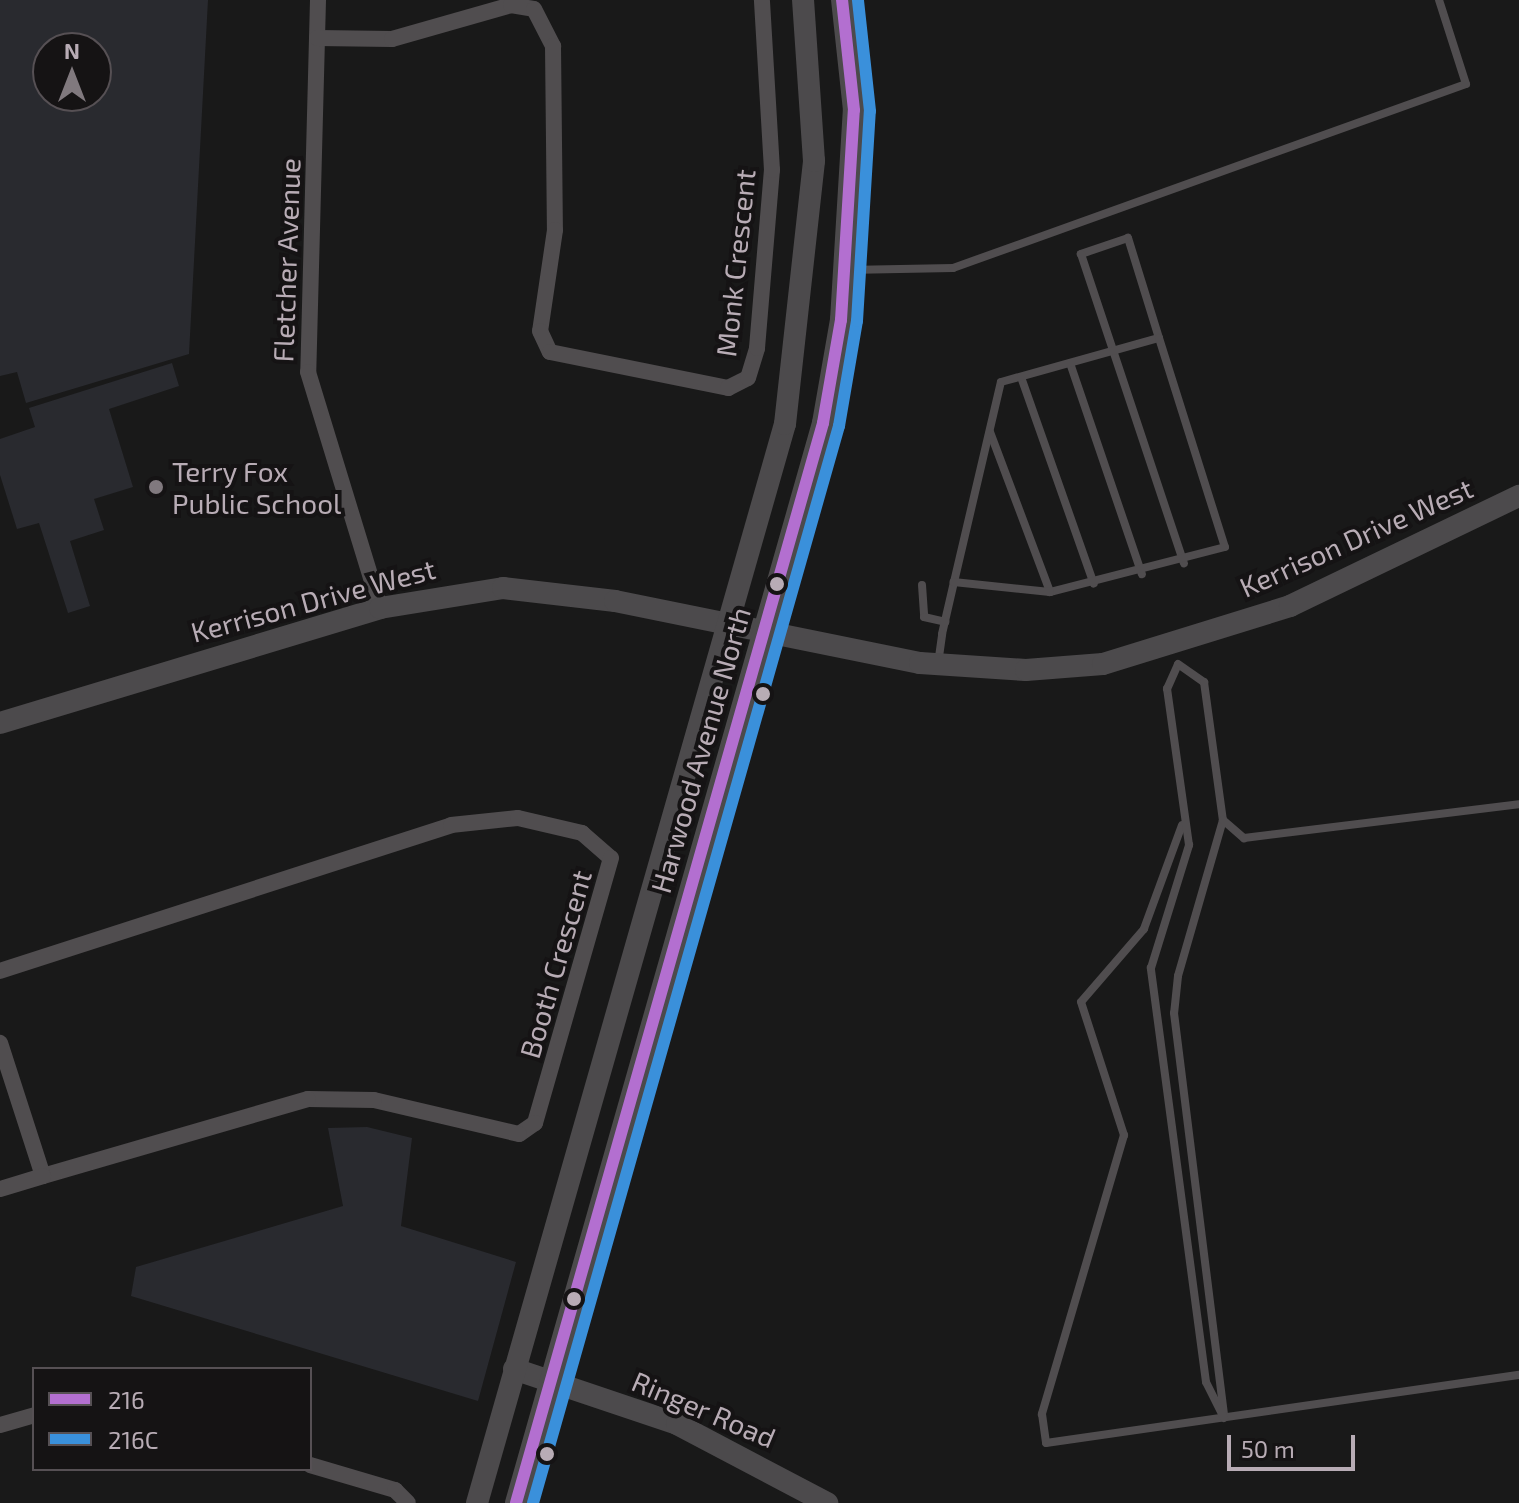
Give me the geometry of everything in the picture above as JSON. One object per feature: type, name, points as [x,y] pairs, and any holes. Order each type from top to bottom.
[{"type":"main road","name":"Harwood Avenue North","points":[[477,1503],[730,625],[800,340],[814,161],[803,0]]},
{"type":"main road","name":"Harwood Avenue North","points":[[516,1503],[823,423],[844,270],[854,110],[842,0]]},
{"type":"main road","name":"Kerrison Drive West","points":[[0,723],[380,608],[503,588],[730,625],[764,636],[938,665],[1057,668],[1158,648],[1290,606],[1519,496]]},
{"type":"main road","name":"Ringer Road","points":[[514,1369],[677,1424],[827,1503]]},
{"type":"street","name":"Fletcher Avenue","points":[[318,0],[308,372],[380,608]]},
{"type":"street","name":"Monk Crescent","points":[[317,38],[392,39],[511,5],[534,9],[553,46],[555,230],[540,331],[550,352],[728,388],[748,378],[757,348],[771,185],[762,0]]},
{"type":"street","name":"Booth Crescent","points":[[0,971],[451,825],[518,818],[582,833],[611,858],[535,1123],[519,1134],[374,1100],[308,1099],[0,1189]]},
{"type":"street","points":[[0,1043],[43,1176]]},
{"type":"street","points":[[0,1425],[32,1416]]},
{"type":"street","points":[[312,1466],[395,1490],[408,1503]]},
{"type":"lane","points":[[844,270],[953,268],[1466,84],[1439,0]]},
{"type":"lane","points":[[954,582],[1050,592],[1142,574],[1184,563],[1225,547],[1128,238],[1081,254],[1117,349],[1184,563]]},
{"type":"lane","points":[[938,665],[945,622],[1001,382],[1159,338]]},
{"type":"lane","points":[[1070,363],[1142,574]]},
{"type":"lane","points":[[1021,377],[1094,584]]},
{"type":"lane","points":[[990,431],[1050,592]]},
{"type":"lane","points":[[922,585],[924,617],[945,622]]},
{"type":"lane","points":[[1178,664],[1204,682],[1223,820],[1178,976],[1174,1013],[1224,1418],[1206,1382],[1151,968],[1189,845],[1182,825],[1167,689],[1178,664]]},
{"type":"lane","points":[[1223,820],[1244,838],[1519,804]]},
{"type":"lane","points":[[1182,825],[1144,929],[1081,1002],[1124,1135],[1042,1414],[1046,1443],[1519,1375]]},
{"type":"shaded area","points":[[0,0],[208,0],[189,354],[26,403],[17,372],[0,376]]},
{"type":"shaded area","points":[[172,363],[179,386],[109,409],[133,487],[94,499],[104,530],[70,541],[90,606],[68,613],[39,523],[17,529],[0,475],[0,439],[35,427],[29,408]]},
{"type":"shaded area","points":[[367,1127],[412,1138],[401,1226],[516,1262],[478,1401],[131,1296],[136,1267],[343,1206],[328,1128]]},
{"type":"transit line","name":"216","points":[[516,1503],[823,423],[841,320],[854,110],[842,0]]},
{"type":"transit line","name":"216C","points":[[533,1503],[839,426],[857,321],[870,111],[858,0]]},
{"type":"place","name":"Terry Fox Public School","points":[[156,487]]}]
